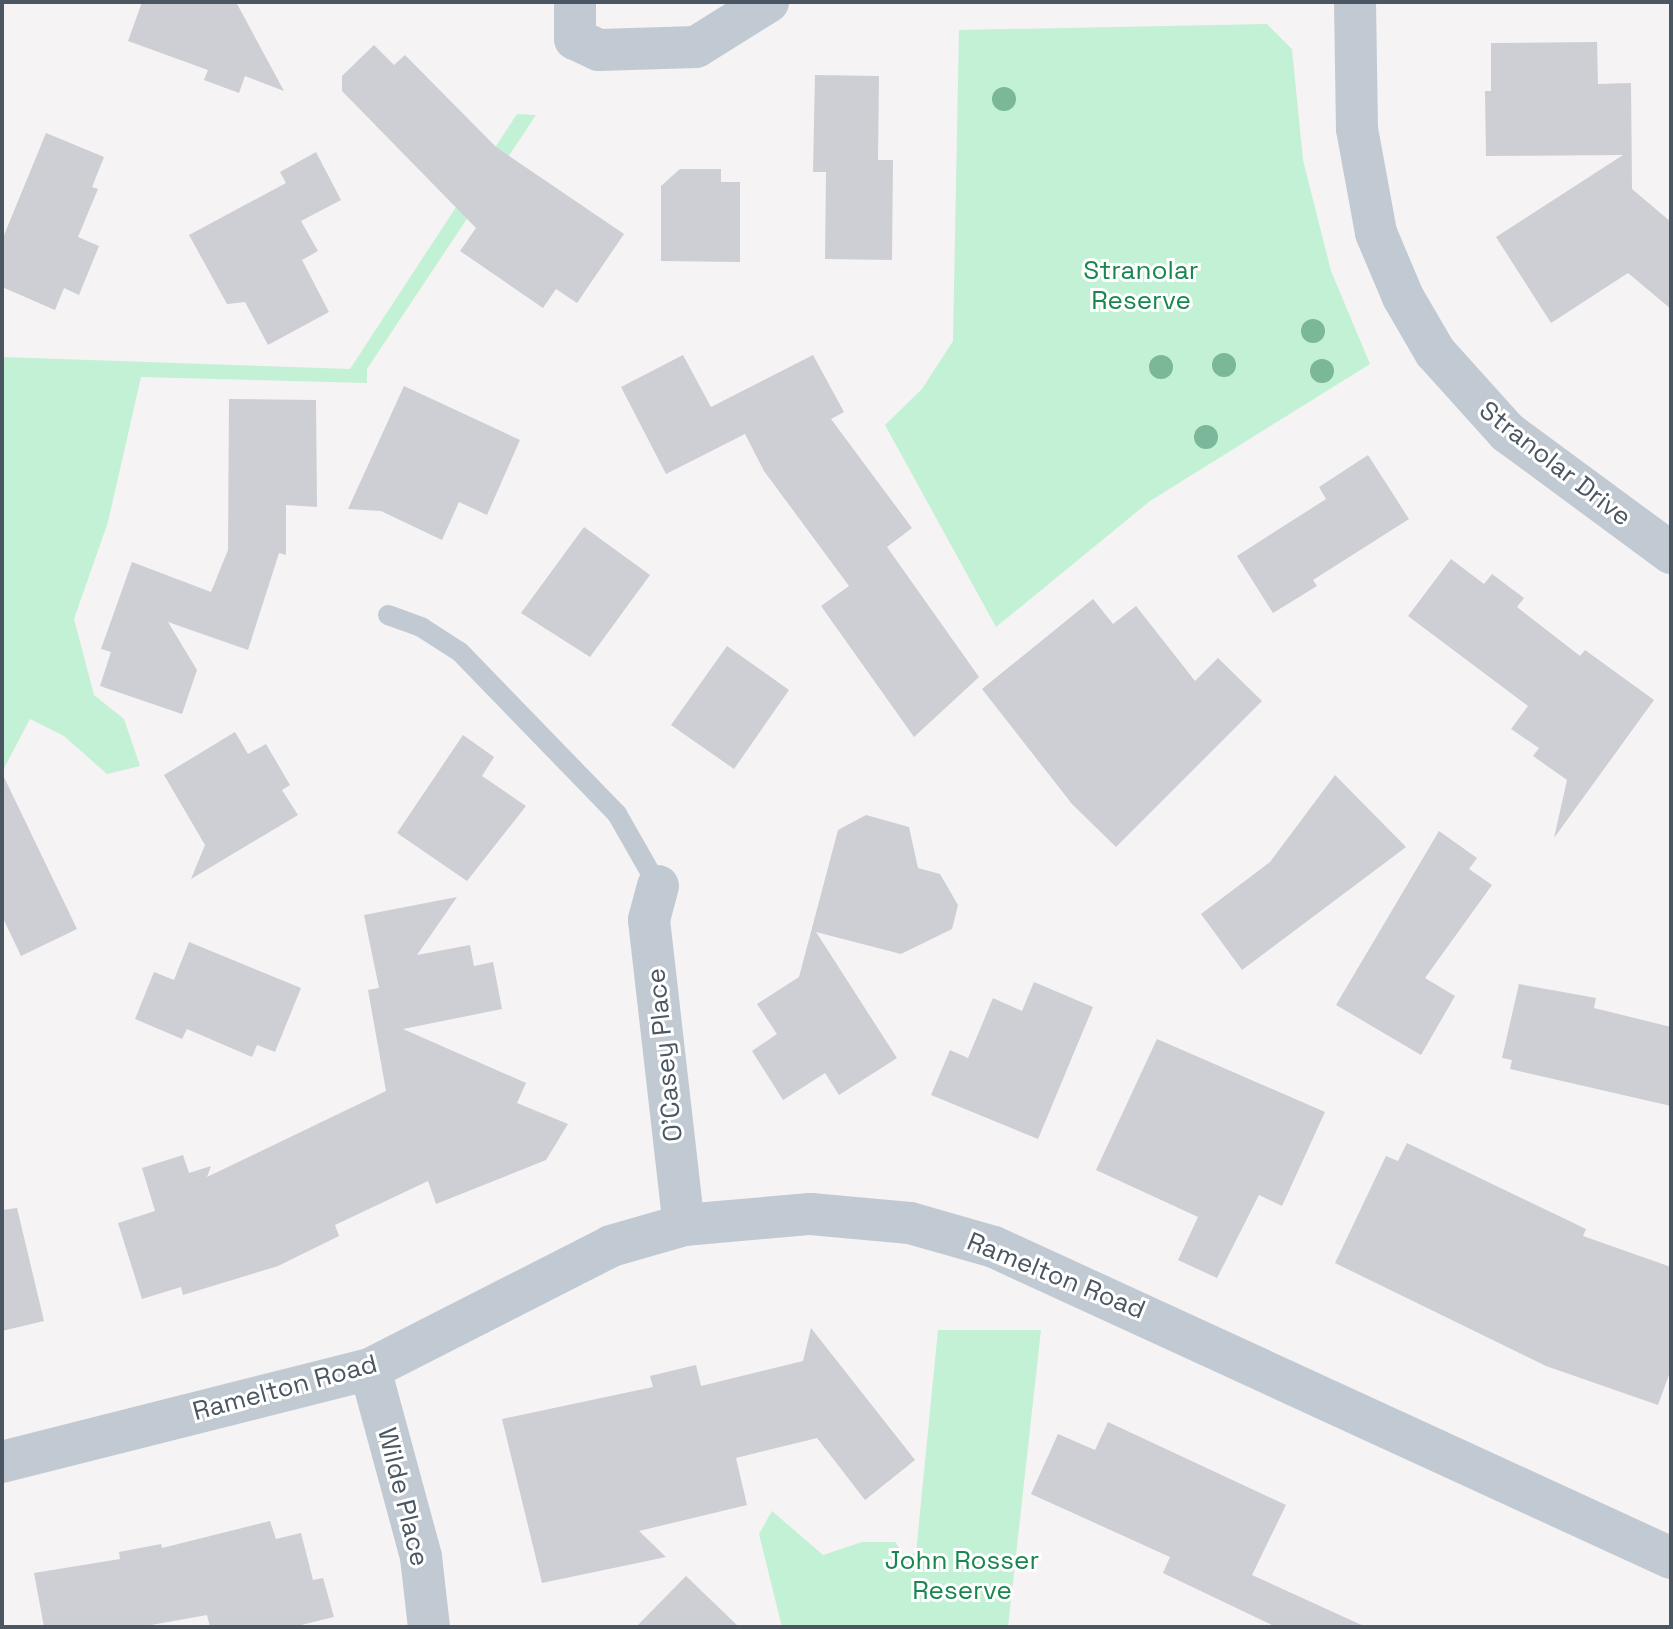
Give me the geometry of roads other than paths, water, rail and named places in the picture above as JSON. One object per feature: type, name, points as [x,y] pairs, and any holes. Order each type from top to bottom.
[{"type":"street","points":[[575,2],[575,39],[599,50],[696,47],[768,2]]},
{"type":"street","name":"Stranolar Drive","points":[[1355,2],[1357,129],[1376,233],[1403,297],[1435,352],[1507,432],[1671,553]]},
{"type":"street","name":"O'Casey Place","points":[[658,886],[649,920],[684,1225]]},
{"type":"street","name":"Ramelton Road","points":[[2,1462],[370,1369],[611,1246],[684,1225],[751,1216],[852,1216],[910,1223],[994,1247],[1671,1558]]},
{"type":"street","name":"Wilde Place","points":[[370,1369],[421,1557],[429,1627]]},
{"type":"lane","points":[[388,615],[421,627],[460,652],[617,814],[658,886]]},
{"type":"park label","name":"Stranolar Reserve","points":[[1141,286]]},
{"type":"park label","name":"John Rosser Reserve","points":[[962,1576]]}]
